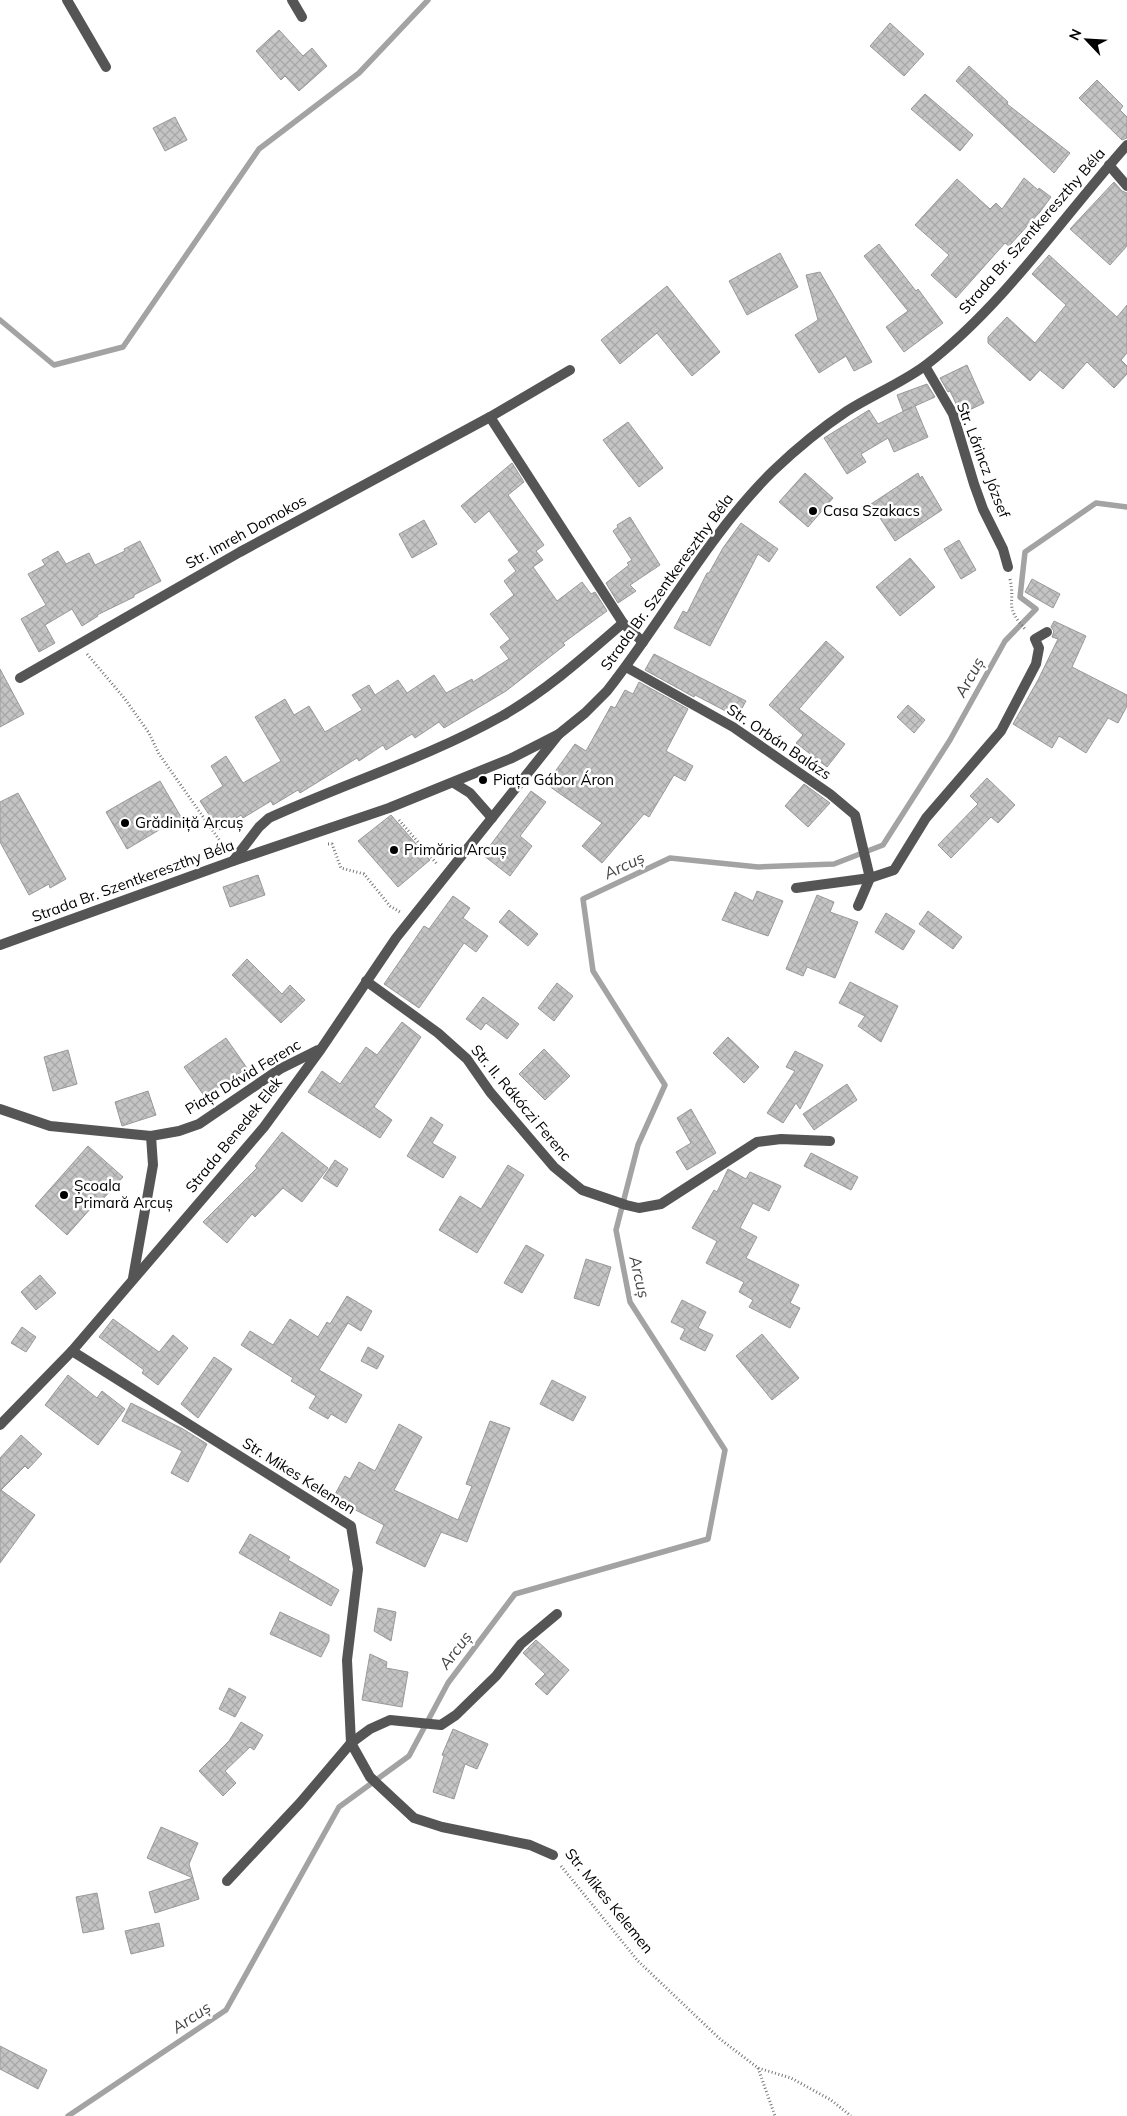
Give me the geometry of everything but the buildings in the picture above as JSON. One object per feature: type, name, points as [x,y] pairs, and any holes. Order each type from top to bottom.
[{"type":"street","points":[[67,0],[106,67]]},
{"type":"street","points":[[292,0],[302,17]]},
{"type":"street","name":"Strada Br. Szentkereszthy Béla","points":[[559,734],[585,713],[607,691],[626,667],[741,504],[807,439],[847,411],[925,366],[953,342],[1013,279],[1127,145]]},
{"type":"street","points":[[1109,165],[1127,186]]},
{"type":"street","name":"Str. Lőrincz József","points":[[925,366],[953,414],[977,492],[1003,549],[1008,567]]},
{"type":"street","name":"Str. Imreh Domokos","points":[[20,678],[240,552],[490,417],[570,370]]},
{"type":"street","points":[[490,417],[623,623],[643,642]]},
{"type":"street","points":[[233,861],[259,827],[269,818],[460,738],[504,715],[553,681],[623,623]]},
{"type":"street","points":[[796,888],[870,878],[894,870],[926,818],[1000,731],[1036,664],[1039,648],[1036,639],[1047,632]]},
{"type":"street","name":"Str. Orbán Balázs","points":[[626,667],[733,727],[830,794],[855,815],[870,878]]},
{"type":"street","points":[[388,808],[512,758],[559,734]]},
{"type":"street","points":[[413,916],[559,734]]},
{"type":"street","points":[[454,783],[470,793],[492,818]]},
{"type":"street","name":"Strada Br. Szentkereszthy Béla","points":[[0,945],[233,861],[388,808]]},
{"type":"street","points":[[858,906],[870,878]]},
{"type":"street","name":"Strada Benedek Elek","points":[[0,1425],[72,1351],[264,1127],[321,1049],[366,981],[413,916]]},
{"type":"street","name":"Str. II. Rákóczi Ferenc","points":[[366,981],[438,1033],[466,1059],[490,1092],[554,1167],[582,1190],[622,1204],[639,1208],[661,1204],[757,1142],[781,1139],[830,1141]]},
{"type":"street","name":"Piața Dávid Ferenc","points":[[0,1109],[50,1126],[151,1136],[179,1131],[199,1124],[280,1069],[321,1049]]},
{"type":"street","points":[[132,1280],[153,1165],[151,1136]]},
{"type":"street","name":"Str. Mikes Kelemen","points":[[72,1351],[352,1526],[358,1569],[347,1660],[351,1743],[370,1777],[414,1818],[442,1828],[530,1845],[553,1855]]},
{"type":"street","points":[[227,1881],[300,1803],[351,1743],[370,1729],[390,1720],[441,1725],[456,1715],[496,1676],[521,1644],[557,1614]]},
{"type":"path","points":[[1008,567],[1012,585],[1010,604],[1015,618]]},
{"type":"path","points":[[78,644],[125,699],[149,733],[159,754],[233,861]]},
{"type":"path","points":[[388,808],[447,875]]},
{"type":"path","points":[[322,844],[332,844],[341,868],[364,874],[390,906],[413,916]]},
{"type":"path","name":"Str. Mikes Kelemen","points":[[553,1855],[638,1961],[720,2039],[758,2068]]},
{"type":"path","points":[[758,2068],[775,2116]]},
{"type":"path","points":[[758,2068],[791,2078],[831,2100],[851,2116]]},
{"type":"waterway","points":[[0,320],[54,365],[123,347],[259,149],[359,73],[428,0]]},
{"type":"waterway","name":"Arcuș","points":[[68,2116],[226,2010],[339,1807],[409,1756],[448,1683],[515,1594],[708,1539],[725,1450],[630,1302],[616,1230],[638,1145],[665,1085],[593,971],[583,899],[670,858],[758,867],[834,864],[883,845],[950,740],[1005,641],[1036,609],[1020,597],[1025,552],[1096,503],[1127,507]]},
{"type":"place","name":"Casa Szakacs","points":[[813,511]]},
{"type":"place","name":"Piața Gábor Áron","points":[[483,780]]},
{"type":"place","name":"Grădiniță Arcuș","points":[[125,823]]},
{"type":"place","name":"Primăria Arcuș","points":[[394,850]]},
{"type":"place","name":"Școala Primară Arcuș","points":[[64,1195]]}]
